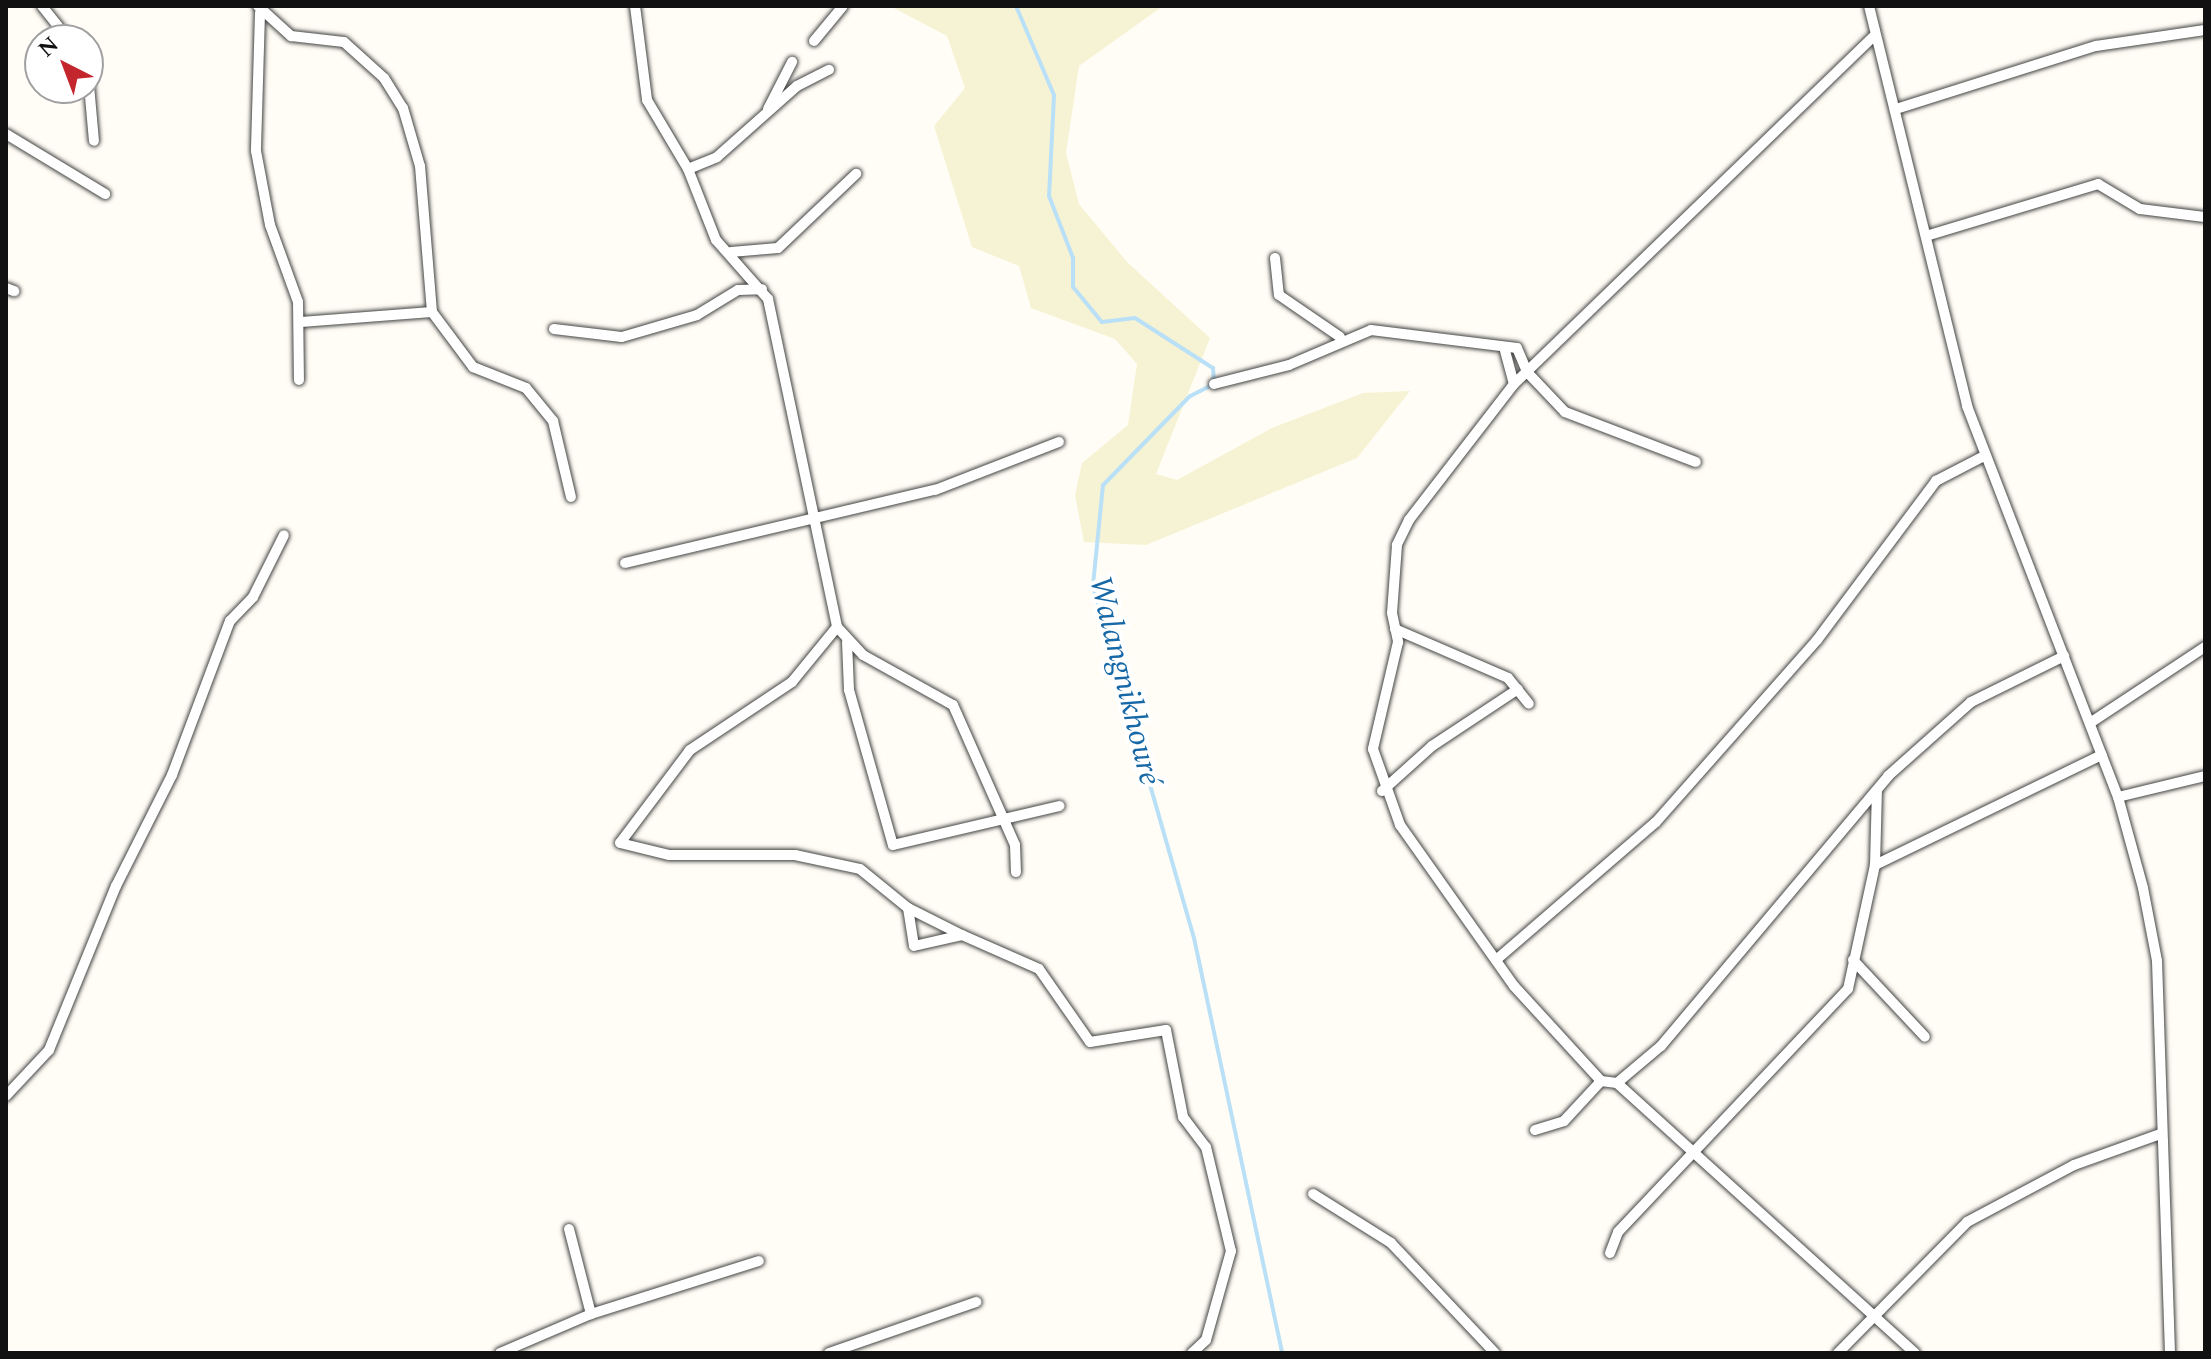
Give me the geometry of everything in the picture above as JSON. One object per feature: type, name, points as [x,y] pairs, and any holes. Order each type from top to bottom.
[{"type":"street","points":[[42,6],[56,24]]},
{"type":"street","points":[[635,6],[647,100],[688,169],[716,240],[731,252],[762,289],[837,627],[847,642],[953,705],[1006,821],[1016,872]]},
{"type":"street","points":[[814,41],[843,6]]},
{"type":"street","points":[[1869,6],[1926,236],[1986,455],[2118,797],[2157,961],[2160,1134],[2170,1353]]},
{"type":"street","points":[[259,10],[291,36],[356,49],[403,108],[427,216],[432,312],[473,367],[526,388],[553,421],[571,497]]},
{"type":"street","points":[[259,10],[256,151],[301,322],[299,380]]},
{"type":"street","points":[[1896,109],[2096,46],[2205,30]]},
{"type":"street","points":[[1874,36],[1514,384],[1409,520],[1397,545],[1395,629],[1373,749],[1382,791],[1496,960],[1601,1081],[1617,1083],[1690,1156],[1837,1275],[1873,1317],[1915,1353]]},
{"type":"street","points":[[765,114],[792,62]]},
{"type":"street","points":[[688,169],[717,157],[765,114],[829,70]]},
{"type":"street","points":[[91,104],[94,141]]},
{"type":"street","points":[[6,134],[105,194]]},
{"type":"street","points":[[731,252],[778,248],[856,174]]},
{"type":"street","points":[[1926,236],[2098,184],[2140,209],[2205,217]]},
{"type":"street","points":[[1275,258],[1279,295],[1340,337]]},
{"type":"street","points":[[554,329],[622,337],[697,315],[738,290],[762,289]]},
{"type":"street","points":[[301,322],[432,312]]},
{"type":"street","points":[[1214,384],[1289,365],[1340,337],[1371,330],[1517,348],[1527,372],[1565,412],[1696,462]]},
{"type":"street","points":[[1504,347],[1514,384]]},
{"type":"street","points":[[625,563],[672,557],[813,515],[935,490],[1059,442]]},
{"type":"street","points":[[1496,960],[1656,822],[1817,640],[1936,481],[1986,455]]},
{"type":"street","points":[[6,1096],[49,1050],[116,886],[172,775],[230,621],[253,597],[284,535]]},
{"type":"street","points":[[837,627],[792,682],[690,750],[620,843],[669,855],[832,861],[890,887],[908,908],[1039,969],[1090,1042],[1166,1030],[1183,1117],[1206,1147],[1231,1251],[1206,1340],[1192,1353]]},
{"type":"street","points":[[1395,629],[1518,689],[1529,704]]},
{"type":"street","points":[[847,642],[849,690],[893,845],[1006,821],[1059,806]]},
{"type":"street","points":[[2090,723],[2205,647]]},
{"type":"street","points":[[1617,1083],[1661,1046],[1772,905],[1877,791],[1971,702],[2064,656]]},
{"type":"street","points":[[1382,791],[1432,746],[1518,689]]},
{"type":"street","points":[[1875,865],[2102,755]]},
{"type":"street","points":[[2118,797],[2205,776]]},
{"type":"street","points":[[1610,1253],[1618,1232],[1848,989],[1875,865],[1877,791]]},
{"type":"street","points":[[908,908],[914,946],[962,935]]},
{"type":"street","points":[[1853,960],[1925,1037]]},
{"type":"street","points":[[1535,1130],[1564,1121],[1601,1081]]},
{"type":"street","points":[[1838,1353],[1967,1222],[2074,1165],[2160,1134]]},
{"type":"street","points":[[1313,1194],[1391,1243],[1495,1353]]},
{"type":"street","points":[[569,1229],[591,1314]]},
{"type":"street","points":[[500,1353],[591,1314],[759,1261]]},
{"type":"street","points":[[829,1353],[976,1302]]},
{"type":"shaded area","points":[[890,6],[1163,6],[1079,66],[1066,153],[1079,204],[1127,262],[1210,338],[1156,474],[1177,480],[1272,428],[1363,393],[1410,391],[1357,458],[1146,545],[1084,542],[1075,495],[1082,463],[1128,425],[1137,364],[1115,339],[1031,308],[1019,266],[972,247],[934,126],[965,88],[947,36]]},
{"type":"waterway","name":"Walangnikhouré","points":[[1016,6],[1054,95],[1049,196],[1073,258],[1073,287],[1102,322],[1135,318],[1213,368],[1214,384],[1190,396],[1103,485],[1093,586],[1194,938],[1282,1353]]}]
